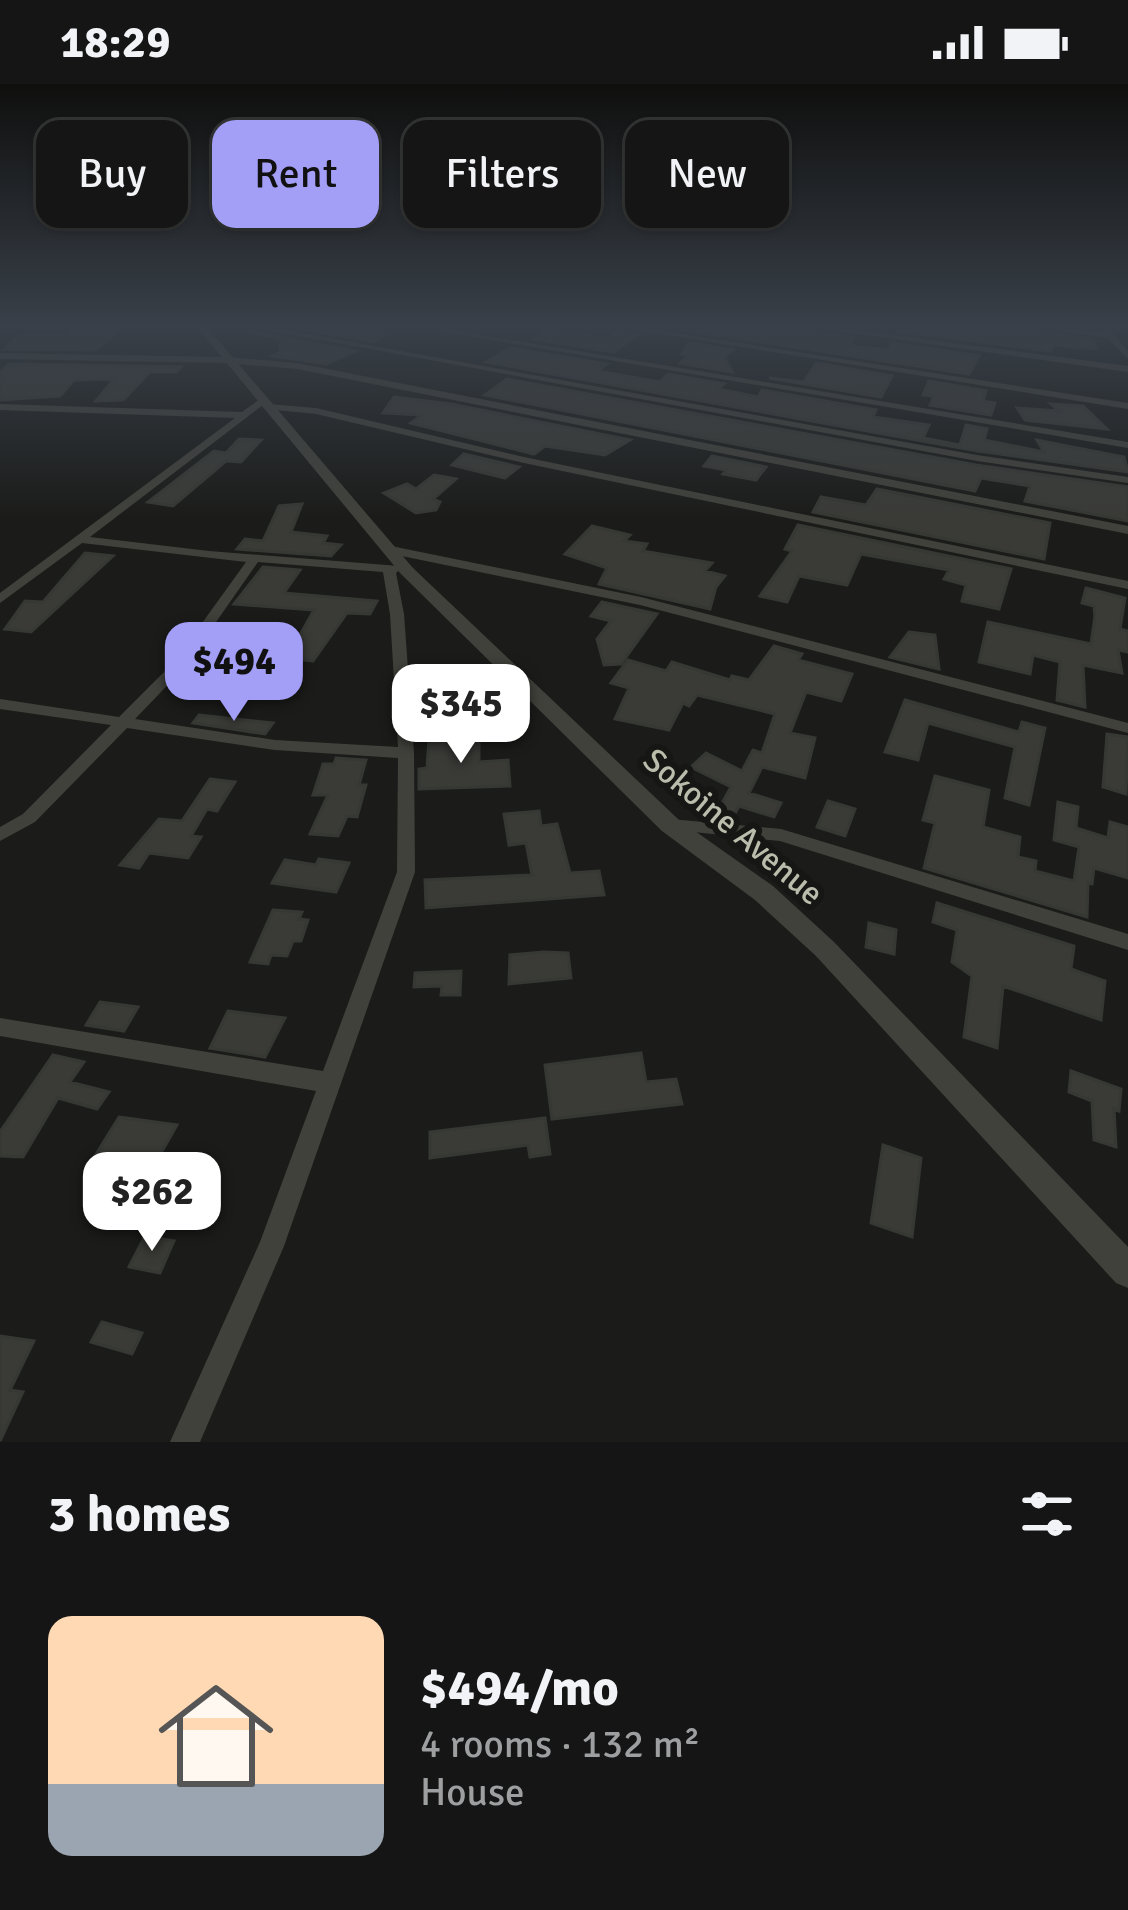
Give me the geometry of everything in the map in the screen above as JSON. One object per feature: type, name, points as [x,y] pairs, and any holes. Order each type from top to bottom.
[{"type":"street","name":"Sokoine Avenue","points":[[253,389],[396,563],[670,825],[764,892],[825,949],[1128,1271]]},
{"type":"street","points":[[415,389],[1128,530]]},
{"type":"street","points":[[599,389],[976,458],[1128,480]]},
{"type":"street","points":[[794,389],[1128,445]]},
{"type":"street","points":[[1022,389],[1128,406]]},
{"type":"street","points":[[0,599],[241,415],[265,404],[316,411],[524,460],[1128,585]]},
{"type":"street","points":[[0,407],[241,415]]},
{"type":"street","points":[[79,538],[254,559],[396,563],[641,601],[1128,728]]},
{"type":"street","points":[[0,835],[28,818],[188,654],[254,559]]},
{"type":"street","points":[[185,1442],[272,1246],[406,872],[406,753],[396,563]]},
{"type":"street","points":[[0,704],[275,745],[406,753]]},
{"type":"street","points":[[670,825],[781,835],[1128,942]]},
{"type":"street","points":[[0,1027],[332,1083]]},
{"type":"building","points":[[0,389],[66,389],[60,396],[0,400]]},
{"type":"building","points":[[106,389],[133,389],[123,400],[96,401]]},
{"type":"building","points":[[493,389],[564,389],[976,465],[1128,487],[1128,521],[1025,501],[1030,486],[981,478],[975,491],[485,395]]},
{"type":"building","points":[[637,389],[720,389],[758,397],[762,390],[876,410],[873,417],[929,425],[923,438],[960,445],[966,425],[987,429],[984,440],[1044,452],[1037,440],[1124,457],[1128,472],[978,451]]},
{"type":"building","points":[[836,389],[885,389],[881,397]]},
{"type":"building","points":[[925,389],[977,389],[986,391],[983,401],[995,403],[991,415],[930,405],[934,396],[923,395]]},
{"type":"building","points":[[394,397],[630,440],[605,455],[545,446],[534,454],[411,423],[422,415],[383,413]]},
{"type":"building","points":[[1051,404],[1083,406],[1107,429],[1025,420],[1017,408],[1060,411]]},
{"type":"building","points":[[239,439],[261,440],[241,462],[226,461],[173,506],[148,502],[214,451],[226,453]]},
{"type":"building","points":[[464,454],[519,467],[505,478],[452,465]]},
{"type":"building","points":[[712,456],[766,467],[756,480],[723,474],[726,470],[704,466]]},
{"type":"building","points":[[434,475],[456,479],[433,499],[440,502],[436,510],[416,513],[384,493],[407,484],[416,489]]},
{"type":"building","points":[[877,489],[1050,523],[1044,559],[813,512],[821,497],[866,505]]},
{"type":"building","points":[[302,504],[291,532],[327,536],[323,543],[341,545],[331,556],[237,549],[245,539],[263,541],[279,506]]},
{"type":"building","points":[[798,525],[1011,569],[999,609],[962,601],[966,585],[944,579],[949,570],[861,554],[847,585],[799,576],[787,602],[760,596],[792,551],[785,549]]},
{"type":"building","points":[[592,526],[630,535],[624,541],[647,544],[643,551],[712,563],[705,571],[725,576],[716,587],[710,609],[599,584],[607,568],[565,554]]},
{"type":"building","points":[[85,553],[113,556],[31,632],[5,629],[25,601],[43,602]]},
{"type":"building","points":[[263,567],[300,570],[284,593],[377,601],[370,614],[347,613],[313,661],[292,659],[273,686],[256,684],[273,660],[239,661],[248,644],[295,644],[314,610],[234,604]]},
{"type":"building","points":[[1086,588],[1125,598],[1120,629],[1128,631],[1128,652],[1118,650],[1122,673],[1083,665],[1085,707],[1057,700],[1060,662],[1033,655],[1030,674],[979,662],[988,622],[1091,644],[1095,616],[1094,606],[1082,603]]},
{"type":"building","points":[[602,602],[657,614],[621,664],[604,665],[597,639],[611,621],[591,616]]},
{"type":"building","points":[[909,632],[935,635],[939,669],[890,657]]},
{"type":"building","points":[[774,646],[802,654],[798,660],[852,674],[841,701],[806,692],[790,733],[815,738],[805,778],[762,767],[749,793],[781,803],[774,817],[739,806],[733,817],[717,812],[731,787],[691,767],[706,753],[742,771],[753,750],[762,753],[775,714],[697,695],[689,706],[683,703],[669,730],[615,719],[629,688],[611,683],[628,660],[666,671],[672,662],[730,680],[732,676],[749,680]]},
{"type":"building","points":[[905,700],[1019,732],[1022,722],[1045,728],[1029,805],[1005,798],[1015,747],[928,723],[918,760],[885,752]]},
{"type":"building","points":[[199,715],[273,723],[265,734],[193,723]]},
{"type":"building","points":[[1107,734],[1128,737],[1126,794],[1103,787]]},
{"type":"building","points":[[479,737],[479,762],[508,760],[510,786],[419,789],[419,769],[427,768],[429,738]]},
{"type":"building","points":[[336,758],[366,760],[359,785],[366,785],[357,817],[347,816],[338,836],[310,834],[328,795],[313,795],[323,764],[334,764]]},
{"type":"building","points":[[935,776],[989,790],[983,827],[1020,837],[1018,857],[1036,861],[1035,871],[1074,881],[1079,847],[1054,840],[1058,802],[1078,807],[1076,828],[1108,838],[1110,822],[1128,827],[1128,878],[1094,868],[1092,884],[1088,883],[1087,917],[924,868],[935,823],[923,820]]},
{"type":"building","points":[[210,779],[235,782],[217,811],[207,809],[191,836],[201,837],[188,858],[149,853],[139,868],[120,865],[159,819],[182,821]]},
{"type":"building","points":[[828,801],[855,809],[845,836],[817,827]]},
{"type":"building","points":[[539,811],[541,826],[557,824],[570,873],[599,871],[604,895],[426,908],[425,880],[532,875],[526,843],[509,845],[504,814]]},
{"type":"building","points":[[319,859],[349,863],[336,892],[272,883],[285,860],[316,865]]},
{"type":"building","points":[[937,903],[1074,946],[1071,969],[1105,981],[1101,1020],[1003,986],[997,1048],[964,1037],[972,976],[952,962],[957,930],[933,922]]},
{"type":"building","points":[[273,910],[302,912],[299,919],[308,920],[301,941],[293,941],[287,956],[271,955],[268,964],[250,962]]},
{"type":"building","points":[[869,923],[896,930],[894,954],[866,947]]},
{"type":"building","points":[[568,953],[571,978],[509,984],[510,955]]},
{"type":"building","points":[[461,971],[460,995],[441,995],[442,986],[414,987],[415,973]]},
{"type":"building","points":[[100,1002],[138,1007],[124,1031],[86,1025]]},
{"type":"building","points":[[228,1011],[285,1018],[265,1057],[210,1048]]},
{"type":"building","points":[[641,1053],[646,1082],[676,1079],[682,1104],[552,1119],[545,1065]]},
{"type":"building","points":[[53,1055],[84,1062],[70,1082],[109,1092],[97,1109],[58,1098],[23,1157],[0,1156],[0,1132]]},
{"type":"building","points":[[1071,1071],[1121,1089],[1119,1111],[1114,1109],[1116,1147],[1094,1140],[1092,1101],[1069,1092]]},
{"type":"building","points":[[119,1117],[177,1125],[152,1169],[95,1156]]},
{"type":"building","points":[[545,1118],[550,1154],[530,1157],[528,1145],[430,1158],[430,1132]]},
{"type":"building","points":[[883,1145],[921,1158],[912,1237],[871,1223]]},
{"type":"building","points":[[145,1236],[174,1241],[160,1273],[129,1267]]},
{"type":"building","points":[[102,1322],[142,1333],[132,1354],[91,1342]]},
{"type":"building","points":[[0,1336],[34,1341],[10,1390],[23,1392],[0,1441]]}]
